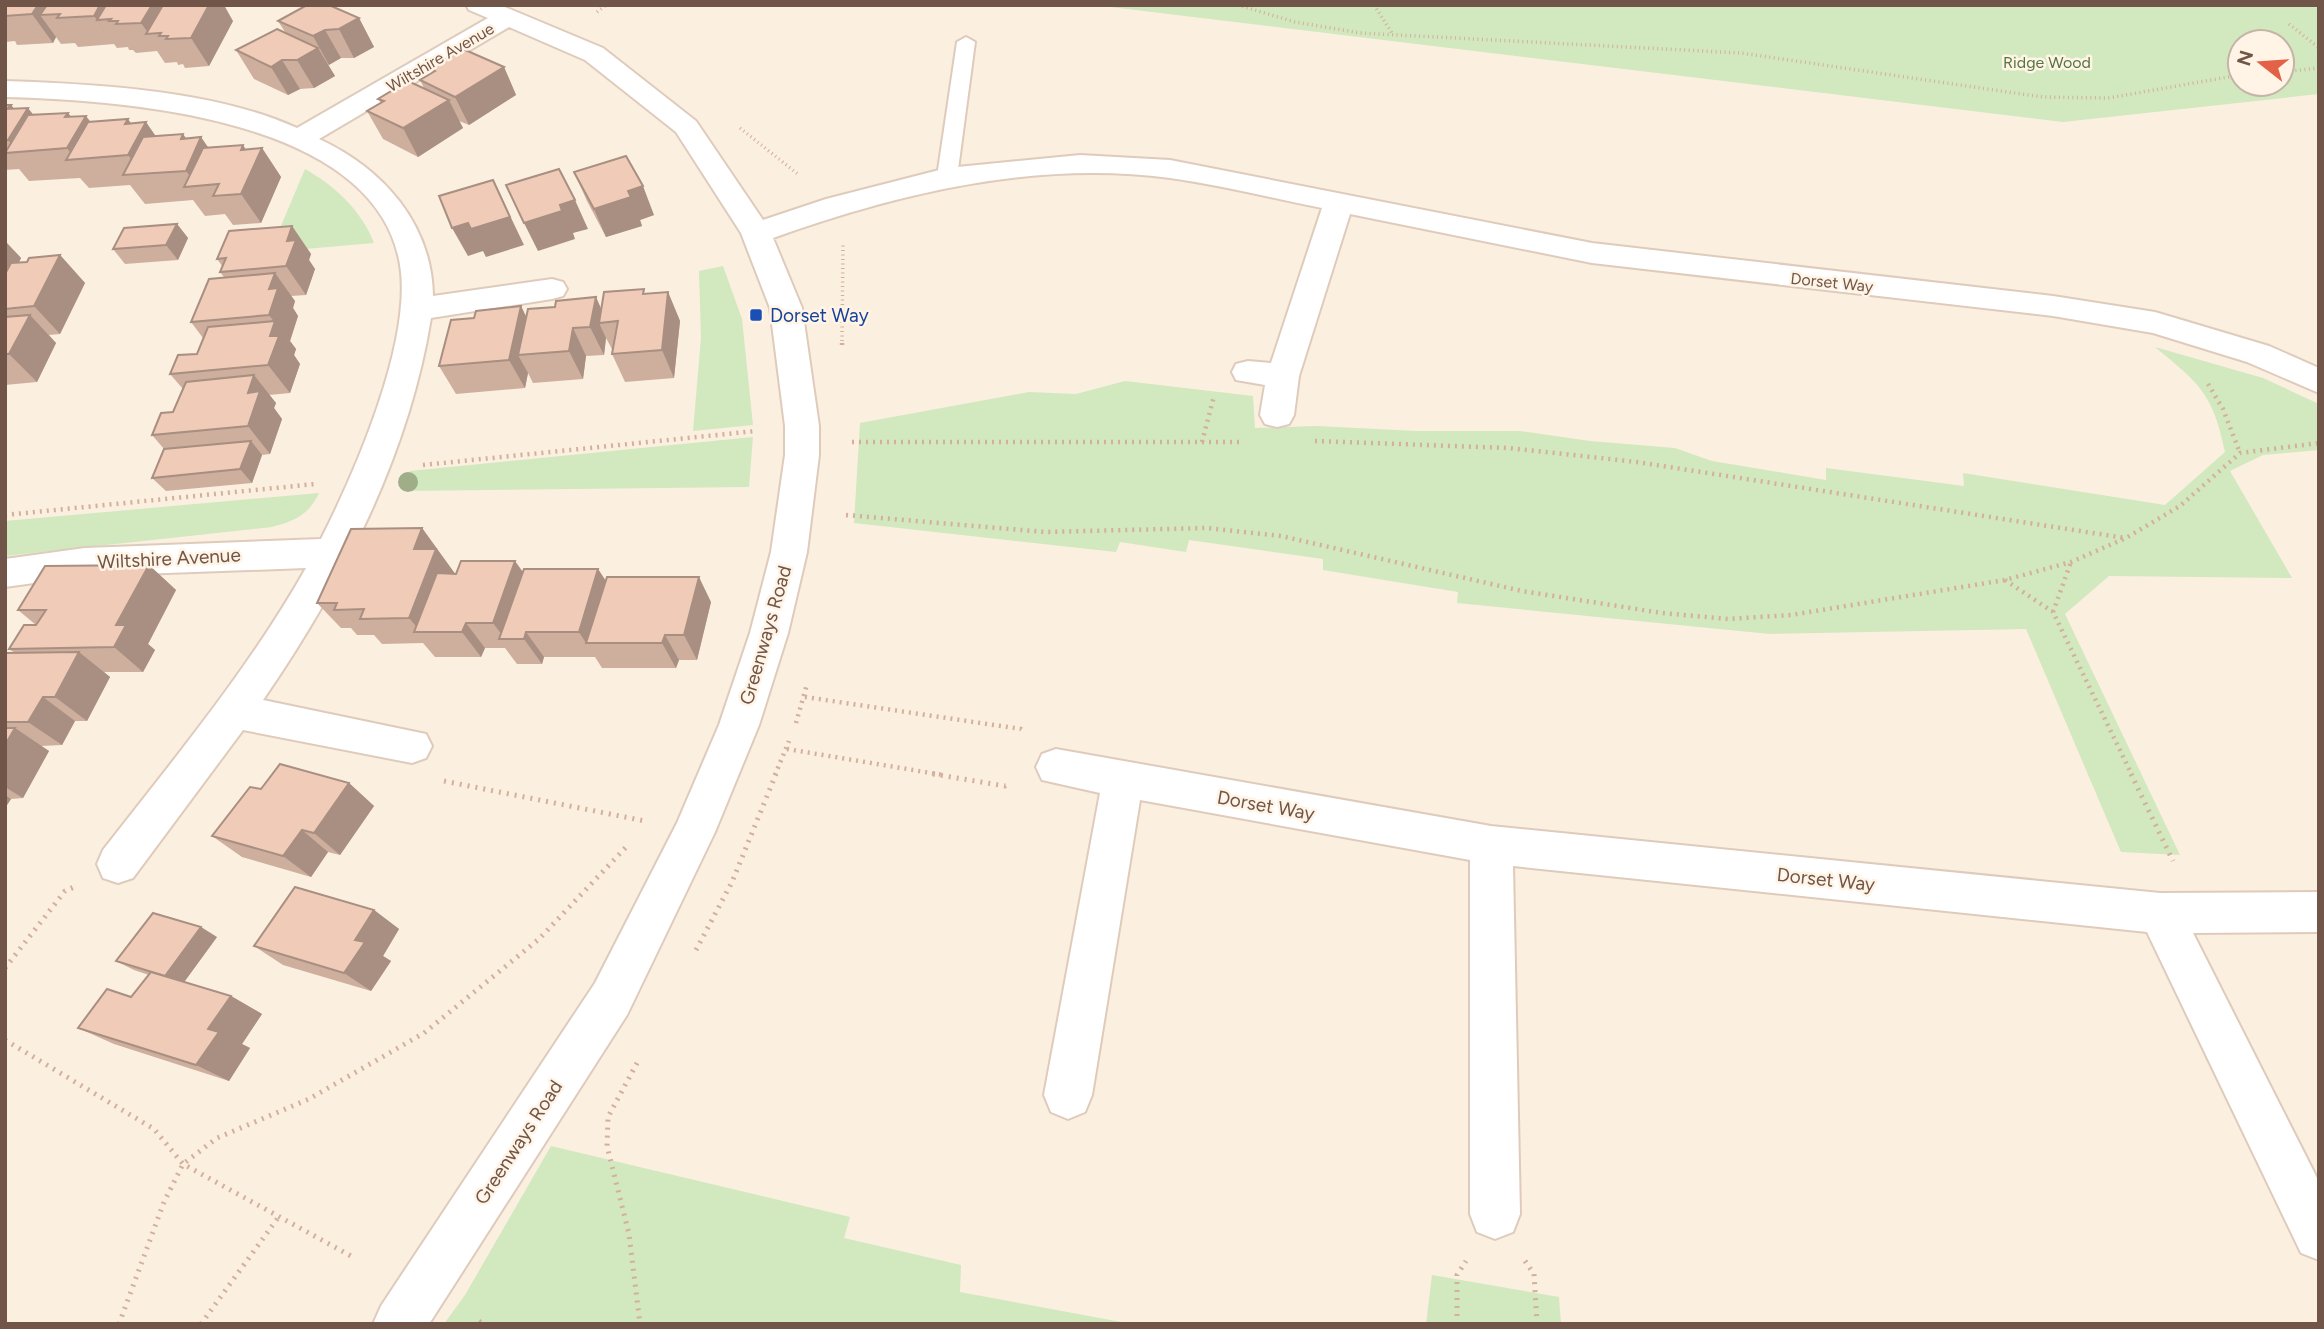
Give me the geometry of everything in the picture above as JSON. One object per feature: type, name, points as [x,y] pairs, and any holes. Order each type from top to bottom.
[{"type":"street","name":"Wiltshire Avenue","points":[[299,139],[493,11]]},
{"type":"street","name":"Greenways Road","points":[[400,1324],[611,999],[694,832],[738,725],[769,633],[789,552],[802,455],[802,426],[786,308],[757,233],[686,127],[594,54],[493,11]]},
{"type":"street","points":[[5,89],[134,96],[238,118],[299,139],[341,160],[377,190],[402,225],[416,266],[419,309],[404,372],[369,474],[333,553],[288,630],[234,711],[118,864]]},
{"type":"street","name":"Dorset Way","points":[[757,233],[836,205],[947,177],[1080,164],[1170,169],[1338,205],[1592,253],[2053,306],[2155,323],[2258,354],[2319,382]]},
{"type":"street","points":[[1276,415],[1283,376],[1338,205]]},
{"type":"street","points":[[419,309],[552,289]]},
{"type":"street","points":[[1248,372],[1283,376]]},
{"type":"street","name":"Wiltshire Avenue","points":[[5,573],[85,562],[333,553]]},
{"type":"street","points":[[234,711],[412,746]]},
{"type":"street","name":"Dorset Way","points":[[1056,767],[1491,845],[2179,913],[2319,912]]},
{"type":"street","points":[[1068,1095],[1115,816],[1124,780]]},
{"type":"street","points":[[1491,845],[1495,1214]]},
{"type":"street","points":[[2179,913],[2319,1236]]},
{"type":"lane","points":[[947,177],[966,42]]},
{"type":"path","points":[[596,11],[606,5]]},
{"type":"path","points":[[1238,5],[1295,22],[1360,33],[1741,53],[2042,97],[2108,98],[2226,77]]},
{"type":"path","points":[[1374,5],[1392,34]]},
{"type":"path","points":[[2289,24],[2319,48]]},
{"type":"path","points":[[2296,70],[2319,68]]},
{"type":"path","points":[[2155,323],[2168,344],[2206,380],[2223,409],[2240,453]]},
{"type":"path","points":[[5,515],[332,482],[411,466],[802,426]]},
{"type":"path","points":[[1311,441],[1508,448],[1637,462],[2126,538]]},
{"type":"path","points":[[852,442],[1242,442]]},
{"type":"path","points":[[846,515],[1045,532],[1207,528],[1281,536],[1522,591],[1662,613],[1728,619],[1791,615],[2005,580],[2071,562],[2126,538],[2180,506],[2240,453],[2319,443]]},
{"type":"path","points":[[2053,612],[2071,562]]},
{"type":"path","points":[[2005,580],[2053,612],[2179,913]]},
{"type":"path","points":[[787,749],[1004,786],[1056,767],[1020,729],[804,697]]},
{"type":"path","points":[[412,746],[426,777],[648,822],[640,831]]},
{"type":"path","points":[[119,1324],[164,1202],[183,1164],[217,1138],[309,1099],[424,1032],[539,939],[631,841]]},
{"type":"path","points":[[5,968],[65,891],[118,864]]},
{"type":"path","points":[[5,1040],[153,1129],[183,1164],[280,1214],[351,1256]]},
{"type":"path","points":[[201,1324],[280,1214]]},
{"type":"path","points":[[1457,1324],[1457,1275],[1495,1214],[1534,1274],[1536,1324]]},
{"type":"green space","name":"Ridge Wood","points":[[1094,5],[2319,5],[2319,94],[2296,97],[2296,28],[2226,28],[2226,98],[2282,98],[2063,122]]},
{"type":"green space","points":[[305,169],[327,183],[346,200],[362,220],[374,243],[270,252]]},
{"type":"green space","points":[[723,266],[742,319],[753,425],[693,431],[701,338],[699,271]]},
{"type":"green space","points":[[2155,347],[2263,378],[2319,404],[2319,450],[2263,455],[2230,471],[2292,578],[2109,576],[2065,614],[2180,855],[2121,852],[2026,629],[1770,634],[1457,603],[1458,592],[1323,570],[1323,559],[1189,540],[1186,552],[1120,542],[1116,552],[854,523],[860,423],[1029,392],[1076,394],[1125,381],[1253,396],[1255,428],[1317,426],[1416,431],[1520,431],[1590,441],[1675,448],[1712,461],[1826,480],[1826,468],[1964,486],[1963,473],[2165,505],[2225,452],[2215,416],[2202,392],[2194,381]]},
{"type":"green space","points":[[753,437],[749,487],[404,491],[410,471]]},
{"type":"green space","points":[[319,493],[306,512],[272,527],[5,556],[5,521]]},
{"type":"green space","points":[[551,1146],[850,1217],[844,1238],[961,1265],[960,1292],[1132,1324],[444,1324],[465,1295]]},
{"type":"green space","points":[[1432,1275],[1559,1297],[1561,1324],[1426,1324]]},
{"type":"building","points":[[5,5],[38,5],[32,14],[5,16]]},
{"type":"building","points":[[47,5],[100,5],[94,16],[57,18],[60,14],[40,15]]},
{"type":"building","points":[[106,5],[152,5],[141,23],[116,24],[118,21],[109,21],[111,19],[97,20]]},
{"type":"building","points":[[163,5],[209,5],[191,38],[166,39],[168,36],[159,36],[161,33],[146,34]]},
{"type":"building","points":[[307,5],[329,5],[359,18],[339,29],[325,30],[313,36],[278,21]]},
{"type":"building","points":[[277,29],[318,48],[297,60],[282,60],[271,67],[236,50]]},
{"type":"building","points":[[463,49],[504,67],[455,97],[420,80],[435,71],[430,68]]},
{"type":"building","points":[[408,81],[449,100],[403,128],[367,111],[384,101],[378,99]]},
{"type":"building","points":[[5,105],[11,105],[7,109],[28,108],[8,140],[5,140]]},
{"type":"building","points":[[68,113],[65,117],[86,116],[67,148],[5,153],[28,115]]},
{"type":"building","points":[[128,119],[125,124],[146,122],[128,155],[66,160],[88,122]]},
{"type":"building","points":[[183,134],[181,139],[201,137],[186,171],[123,175],[143,137]]},
{"type":"building","points":[[243,145],[241,150],[262,148],[241,194],[213,196],[219,184],[184,187],[203,148]]},
{"type":"building","points":[[626,156],[643,186],[628,191],[631,197],[594,209],[574,172]]},
{"type":"building","points":[[559,169],[575,200],[560,205],[562,211],[524,223],[506,185]]},
{"type":"building","points":[[493,180],[510,217],[471,229],[468,223],[452,228],[439,196]]},
{"type":"building","points":[[177,224],[166,245],[113,249],[124,228]]},
{"type":"building","points":[[292,226],[287,241],[296,240],[286,266],[220,272],[226,258],[217,259],[229,231]]},
{"type":"building","points":[[60,255],[34,306],[5,309],[5,274],[11,263]]},
{"type":"building","points":[[275,273],[269,289],[278,288],[269,315],[191,322],[209,279]]},
{"type":"building","points":[[644,289],[643,294],[668,292],[662,350],[612,354],[618,321],[599,323],[604,292]]},
{"type":"building","points":[[596,297],[590,327],[573,328],[569,351],[518,355],[528,309],[555,307],[556,301]]},
{"type":"building","points":[[521,306],[509,360],[439,366],[451,320],[474,318],[476,311]]},
{"type":"building","points":[[30,315],[9,354],[5,354],[5,317]]},
{"type":"building","points":[[275,321],[270,336],[279,336],[268,365],[170,374],[178,355],[197,354],[208,327]]},
{"type":"building","points":[[254,375],[248,393],[260,391],[248,426],[152,435],[161,413],[173,412],[186,382]]},
{"type":"building","points":[[251,441],[240,469],[152,478],[164,449]]},
{"type":"building","points":[[422,528],[414,549],[436,549],[409,618],[360,619],[364,609],[334,610],[337,603],[317,603],[351,529]]},
{"type":"building","points":[[461,561],[515,561],[493,623],[466,623],[462,632],[414,632],[437,573],[456,574]]},
{"type":"building","points":[[149,565],[116,625],[126,625],[114,647],[9,649],[24,625],[36,625],[46,610],[18,610],[45,566]]},
{"type":"building","points":[[524,569],[598,569],[579,632],[526,632],[524,639],[499,639]]},
{"type":"building","points":[[607,577],[699,577],[684,635],[665,635],[662,643],[586,643]]},
{"type":"building","points":[[79,652],[55,697],[43,697],[28,722],[5,722],[5,653]]},
{"type":"building","points":[[5,728],[15,728],[5,745]]},
{"type":"building","points":[[280,764],[349,783],[314,833],[302,830],[283,856],[212,836],[250,787],[261,789]]},
{"type":"building","points":[[295,887],[374,910],[355,940],[365,942],[344,973],[254,946]]},
{"type":"building","points":[[153,913],[201,927],[165,976],[116,961]]},
{"type":"building","points":[[151,972],[231,996],[208,1029],[219,1032],[196,1065],[78,1028],[107,989],[131,997]]},
{"type":"place","name":"Dorset Way","points":[[756,315]]}]
